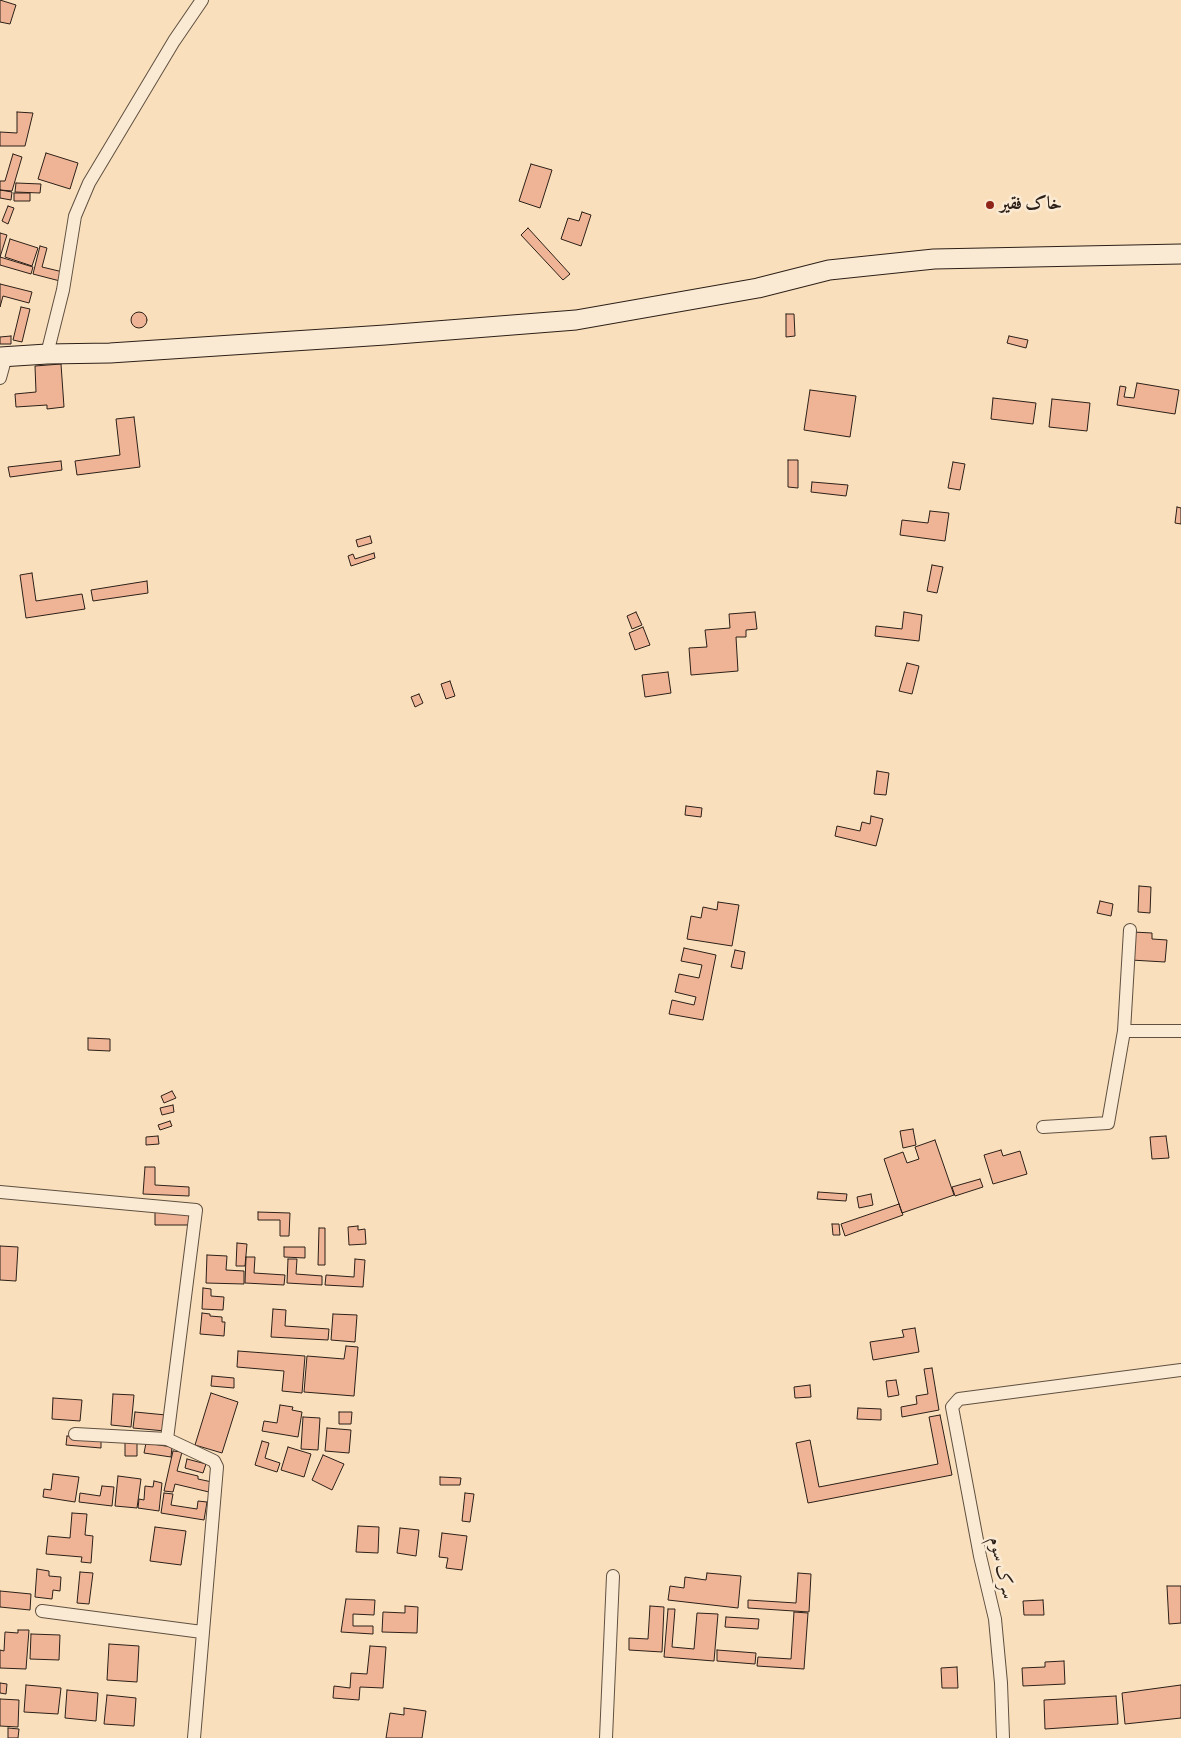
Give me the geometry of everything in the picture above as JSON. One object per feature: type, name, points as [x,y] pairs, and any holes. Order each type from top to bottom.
[{"type":"street","points":[[47,354],[63,290],[75,216],[89,183],[174,41],[202,0]]},
{"type":"street","points":[[0,378],[3,356],[139,351],[576,320],[758,288],[829,270],[934,259],[1181,254]]},
{"type":"street","points":[[1043,1127],[1108,1123],[1124,1031],[1130,930]]},
{"type":"street","points":[[1124,1031],[1181,1031]]},
{"type":"street","points":[[0,1192],[196,1210],[167,1439]]},
{"type":"street","name":"سرک سوم","points":[[1002,1738],[1001,1683],[995,1619],[980,1556],[952,1407],[959,1399],[1181,1370]]},
{"type":"street","points":[[75,1434],[167,1439],[214,1461],[217,1467],[194,1738]]},
{"type":"street","points":[[606,1738],[613,1576]]},
{"type":"street","points":[[42,1611],[202,1632]]},
{"type":"building","points":[[0,0],[16,5],[10,24],[0,22]]},
{"type":"building","points":[[17,112],[33,113],[25,146],[0,146],[0,132],[17,133]]},
{"type":"building","points":[[46,153],[78,163],[70,189],[38,179]]},
{"type":"building","points":[[13,154],[22,157],[12,191],[0,190],[0,181],[5,181]]},
{"type":"building","points":[[531,164],[552,170],[540,208],[519,201]]},
{"type":"building","points":[[16,183],[41,184],[40,193],[15,192]]},
{"type":"building","points":[[0,190],[12,192],[11,200],[0,198]]},
{"type":"building","points":[[14,193],[30,193],[30,201],[14,201]]},
{"type":"building","points":[[8,206],[14,208],[8,224],[2,221]]},
{"type":"building","points":[[582,212],[591,215],[581,246],[561,239],[568,218],[579,221]]},
{"type":"building","points":[[528,228],[570,274],[563,280],[521,235]]},
{"type":"building","points":[[0,233],[7,235],[0,257]]},
{"type":"building","points":[[10,239],[38,248],[32,266],[5,257]]},
{"type":"building","points":[[40,246],[47,248],[42,267],[63,272],[60,281],[33,274]]},
{"type":"building","points":[[0,257],[33,267],[31,274],[0,265]]},
{"type":"building","points":[[0,284],[32,292],[29,303],[3,296],[0,307]]},
{"type":"building","points":[[21,307],[30,309],[22,342],[13,340]]},
{"type":"building","points":[[139,312],[145,314],[147,320],[145,326],[139,328],[133,326],[131,320],[133,314]]},
{"type":"building","points":[[786,314],[794,314],[795,336],[786,337]]},
{"type":"building","points":[[11,336],[11,344],[0,344],[0,337]]},
{"type":"building","points":[[1009,336],[1028,340],[1026,348],[1007,343]]},
{"type":"building","points":[[61,364],[64,407],[47,409],[47,405],[16,407],[15,394],[36,392],[35,366]]},
{"type":"building","points":[[1137,383],[1179,390],[1175,414],[1117,405],[1120,386],[1126,387],[1124,397],[1134,398]]},
{"type":"building","points":[[810,390],[856,396],[850,437],[804,430]]},
{"type":"building","points":[[993,398],[1036,403],[1033,424],[991,419]]},
{"type":"building","points":[[1052,399],[1090,403],[1087,431],[1049,427]]},
{"type":"building","points":[[134,417],[140,467],[77,475],[75,461],[120,455],[116,419]]},
{"type":"building","points":[[788,460],[798,460],[798,488],[788,487]]},
{"type":"building","points":[[61,461],[62,470],[10,477],[8,467]]},
{"type":"building","points":[[953,462],[965,464],[960,490],[948,488]]},
{"type":"building","points":[[812,482],[848,485],[846,496],[811,492]]},
{"type":"building","points":[[1177,507],[1181,508],[1181,524],[1175,523]]},
{"type":"building","points":[[930,511],[949,513],[945,541],[900,535],[902,520],[928,523]]},
{"type":"building","points":[[370,536],[372,543],[358,547],[356,540]]},
{"type":"building","points":[[374,553],[375,558],[351,566],[348,556],[353,554],[355,559]]},
{"type":"building","points":[[932,565],[943,567],[937,593],[927,591]]},
{"type":"building","points":[[32,573],[36,601],[82,594],[85,609],[26,618],[20,575]]},
{"type":"building","points":[[147,581],[148,593],[93,601],[91,590]]},
{"type":"building","points":[[636,612],[642,625],[632,629],[627,616]]},
{"type":"building","points":[[755,612],[757,629],[746,630],[746,637],[736,637],[738,671],[691,675],[689,648],[707,647],[705,630],[730,628],[729,614]]},
{"type":"building","points":[[904,612],[922,615],[919,641],[875,636],[876,626],[902,629]]},
{"type":"building","points":[[643,627],[650,645],[635,650],[629,633]]},
{"type":"building","points":[[907,663],[919,666],[912,694],[899,691]]},
{"type":"building","points":[[668,672],[671,693],[645,697],[642,675]]},
{"type":"building","points":[[450,681],[455,696],[446,699],[441,684]]},
{"type":"building","points":[[419,694],[423,703],[415,707],[411,697]]},
{"type":"building","points":[[877,771],[889,773],[886,795],[874,794]]},
{"type":"building","points":[[686,806],[702,808],[701,817],[685,815]]},
{"type":"building","points":[[871,816],[883,819],[876,846],[835,836],[837,826],[860,831],[862,822],[870,824]]},
{"type":"building","points":[[1139,886],[1151,887],[1150,913],[1138,912]]},
{"type":"building","points":[[1100,901],[1113,904],[1111,916],[1097,913]]},
{"type":"building","points":[[718,902],[739,905],[732,946],[687,939],[691,916],[701,918],[703,907],[717,910]]},
{"type":"building","points":[[1133,932],[1152,933],[1152,939],[1167,940],[1165,962],[1131,960]]},
{"type":"building","points":[[684,948],[716,955],[703,1020],[669,1014],[672,1000],[694,1005],[696,997],[675,992],[679,974],[699,978],[702,965],[681,961]]},
{"type":"building","points":[[735,950],[745,952],[742,969],[731,967]]},
{"type":"building","points":[[88,1038],[110,1039],[110,1051],[88,1050]]},
{"type":"building","points":[[172,1091],[176,1098],[164,1103],[161,1096]]},
{"type":"building","points":[[173,1105],[174,1112],[162,1115],[160,1108]]},
{"type":"building","points":[[170,1121],[172,1126],[160,1130],[158,1125]]},
{"type":"building","points":[[913,1129],[916,1145],[903,1148],[900,1131]]},
{"type":"building","points":[[158,1136],[159,1144],[146,1145],[146,1137]]},
{"type":"building","points":[[1166,1136],[1169,1158],[1152,1159],[1150,1137]]},
{"type":"building","points":[[935,1140],[954,1195],[902,1213],[884,1159],[903,1152],[907,1163],[919,1159],[915,1147]]},
{"type":"building","points":[[1001,1150],[1003,1156],[1020,1151],[1027,1174],[993,1184],[984,1155]]},
{"type":"building","points":[[145,1167],[155,1167],[155,1185],[189,1187],[189,1196],[143,1194]]},
{"type":"building","points":[[980,1179],[983,1187],[955,1196],[952,1187]]},
{"type":"building","points":[[818,1192],[847,1194],[846,1201],[817,1199]]},
{"type":"building","points":[[871,1194],[873,1205],[859,1208],[857,1197]]},
{"type":"building","points":[[899,1204],[903,1215],[845,1236],[841,1224]]},
{"type":"building","points":[[155,1212],[189,1213],[189,1225],[155,1225]]},
{"type":"building","points":[[258,1212],[290,1213],[289,1236],[280,1236],[280,1220],[258,1220]]},
{"type":"building","points":[[832,1224],[839,1224],[840,1235],[833,1235]]},
{"type":"building","points":[[358,1226],[358,1230],[365,1229],[366,1244],[349,1245],[348,1227]]},
{"type":"building","points":[[319,1228],[325,1228],[325,1265],[318,1265]]},
{"type":"building","points":[[237,1243],[247,1244],[245,1266],[236,1266]]},
{"type":"building","points":[[0,1246],[18,1247],[16,1281],[0,1280]]},
{"type":"building","points":[[284,1247],[305,1247],[305,1258],[284,1257]]},
{"type":"building","points":[[207,1255],[227,1256],[226,1270],[244,1271],[244,1284],[206,1283]]},
{"type":"building","points":[[246,1257],[255,1257],[254,1273],[285,1275],[284,1285],[245,1283]]},
{"type":"building","points":[[288,1259],[297,1259],[296,1274],[322,1276],[322,1285],[287,1283]]},
{"type":"building","points":[[355,1259],[365,1260],[363,1287],[325,1285],[326,1275],[354,1277]]},
{"type":"building","points":[[203,1288],[211,1289],[211,1296],[224,1297],[223,1310],[202,1309]]},
{"type":"building","points":[[273,1309],[286,1310],[285,1326],[329,1329],[328,1340],[271,1337]]},
{"type":"building","points":[[202,1313],[222,1317],[222,1322],[225,1322],[224,1336],[200,1334]]},
{"type":"building","points":[[333,1314],[357,1315],[355,1342],[331,1340]]},
{"type":"building","points":[[915,1328],[919,1352],[873,1360],[870,1342],[904,1337],[902,1330]]},
{"type":"building","points":[[346,1346],[358,1347],[354,1396],[304,1392],[307,1356],[344,1359]]},
{"type":"building","points":[[238,1351],[305,1356],[302,1393],[282,1391],[284,1371],[237,1367]]},
{"type":"building","points":[[932,1368],[939,1410],[902,1417],[901,1407],[917,1404],[916,1396],[928,1394],[924,1369]]},
{"type":"building","points":[[212,1376],[234,1378],[234,1388],[211,1386]]},
{"type":"building","points":[[896,1380],[899,1395],[888,1397],[886,1381]]},
{"type":"building","points":[[810,1385],[811,1397],[795,1398],[794,1387]]},
{"type":"building","points":[[211,1393],[238,1402],[222,1453],[195,1445]]},
{"type":"building","points":[[113,1394],[134,1395],[131,1427],[111,1425]]},
{"type":"building","points":[[53,1398],[82,1400],[80,1421],[52,1419]]},
{"type":"building","points":[[280,1405],[293,1407],[292,1410],[302,1412],[298,1437],[262,1431],[264,1421],[277,1423]]},
{"type":"building","points":[[858,1408],[881,1409],[881,1420],[857,1419]]},
{"type":"building","points":[[135,1412],[166,1415],[165,1431],[133,1428]]},
{"type":"building","points":[[339,1412],[352,1412],[351,1424],[339,1424]]},
{"type":"building","points":[[940,1415],[952,1475],[808,1503],[796,1443],[810,1440],[819,1487],[938,1464],[929,1417]]},
{"type":"building","points":[[303,1417],[320,1418],[318,1450],[301,1449]]},
{"type":"building","points":[[327,1428],[351,1430],[349,1453],[325,1451]]},
{"type":"building","points":[[67,1436],[101,1439],[101,1448],[66,1445]]},
{"type":"building","points":[[262,1441],[269,1443],[265,1458],[280,1463],[277,1472],[255,1465]]},
{"type":"building","points":[[125,1442],[137,1442],[137,1456],[125,1456]]},
{"type":"building","points":[[146,1443],[172,1447],[171,1457],[144,1453]]},
{"type":"building","points":[[288,1447],[311,1454],[304,1477],[281,1470]]},
{"type":"building","points":[[173,1451],[182,1452],[177,1471],[198,1476],[198,1479],[212,1482],[209,1492],[175,1484],[173,1492],[164,1491]]},
{"type":"building","points":[[323,1455],[344,1464],[332,1490],[312,1480]]},
{"type":"building","points":[[187,1459],[206,1464],[203,1473],[185,1468]]},
{"type":"building","points":[[53,1474],[79,1477],[75,1502],[43,1497],[44,1489],[51,1490]]},
{"type":"building","points":[[118,1476],[141,1479],[137,1508],[115,1506]]},
{"type":"building","points":[[440,1477],[461,1478],[460,1485],[440,1485]]},
{"type":"building","points":[[154,1481],[162,1483],[159,1511],[138,1508],[139,1499],[144,1500],[145,1486],[153,1487]]},
{"type":"building","points":[[102,1486],[114,1487],[112,1506],[79,1502],[80,1493],[100,1496]]},
{"type":"building","points":[[164,1493],[173,1494],[171,1505],[197,1509],[198,1501],[207,1502],[204,1520],[161,1513]]},
{"type":"building","points":[[465,1493],[474,1494],[470,1522],[462,1521]]},
{"type":"building","points":[[72,1513],[87,1514],[85,1535],[93,1536],[91,1563],[81,1562],[82,1557],[46,1554],[48,1536],[70,1538]]},
{"type":"building","points":[[358,1526],[379,1527],[378,1553],[356,1552]]},
{"type":"building","points":[[155,1527],[186,1531],[181,1565],[150,1561]]},
{"type":"building","points":[[400,1528],[419,1530],[416,1556],[397,1553]]},
{"type":"building","points":[[442,1533],[467,1536],[462,1570],[446,1568],[448,1558],[439,1557]]},
{"type":"building","points":[[37,1569],[49,1571],[49,1576],[61,1577],[60,1591],[53,1590],[52,1599],[35,1597]]},
{"type":"building","points":[[80,1572],[93,1573],[89,1604],[77,1603]]},
{"type":"building","points":[[707,1573],[741,1576],[738,1608],[668,1600],[670,1586],[684,1588],[685,1577],[706,1580]]},
{"type":"building","points":[[798,1573],[811,1574],[809,1612],[748,1608],[748,1600],[796,1603]]},
{"type":"building","points":[[1167,1586],[1181,1586],[1181,1623],[1169,1624]]},
{"type":"building","points":[[0,1591],[31,1594],[30,1610],[0,1607]]},
{"type":"building","points":[[346,1599],[375,1600],[374,1615],[353,1614],[353,1626],[373,1626],[373,1634],[341,1632]]},
{"type":"building","points":[[1043,1600],[1044,1615],[1024,1615],[1023,1601]]},
{"type":"building","points":[[405,1606],[418,1607],[417,1633],[382,1632],[383,1612],[405,1613]]},
{"type":"building","points":[[650,1606],[664,1607],[662,1652],[629,1650],[629,1638],[648,1639]]},
{"type":"building","points":[[668,1609],[675,1609],[672,1647],[694,1649],[697,1613],[718,1614],[714,1661],[664,1657]]},
{"type":"building","points":[[794,1612],[808,1613],[804,1669],[757,1666],[758,1657],[791,1659]]},
{"type":"building","points":[[726,1617],[759,1619],[758,1629],[725,1627]]},
{"type":"building","points":[[18,1630],[29,1630],[26,1669],[0,1668],[0,1650],[4,1651],[5,1632],[18,1633]]},
{"type":"building","points":[[31,1634],[60,1635],[59,1660],[30,1659]]},
{"type":"building","points":[[109,1644],[139,1646],[137,1682],[107,1680]]},
{"type":"building","points":[[370,1646],[386,1647],[383,1688],[360,1687],[359,1700],[333,1698],[334,1686],[350,1688],[351,1673],[367,1674]]},
{"type":"building","points":[[717,1650],[756,1653],[755,1664],[717,1661]]},
{"type":"building","points":[[1064,1661],[1065,1684],[1023,1686],[1022,1668],[1045,1667],[1045,1662]]},
{"type":"building","points":[[957,1667],[958,1688],[942,1688],[941,1668]]},
{"type":"building","points":[[0,1683],[7,1684],[6,1694],[0,1693]]},
{"type":"building","points":[[26,1685],[61,1688],[58,1714],[24,1712]]},
{"type":"building","points":[[1181,1685],[1181,1718],[1125,1724],[1122,1693]]},
{"type":"building","points":[[67,1690],[98,1693],[96,1721],[65,1718]]},
{"type":"building","points":[[107,1695],[136,1698],[134,1726],[104,1724]]},
{"type":"building","points":[[1116,1696],[1118,1724],[1045,1729],[1044,1700]]},
{"type":"building","points":[[0,1699],[19,1700],[18,1727],[0,1726]]},
{"type":"building","points":[[404,1708],[426,1711],[422,1738],[386,1738],[390,1713],[404,1715]]},
{"type":"building","points":[[8,1728],[19,1729],[18,1738],[8,1738]]},
{"type":"place","name":"خاک فقیر","points":[[990,205]]}]
